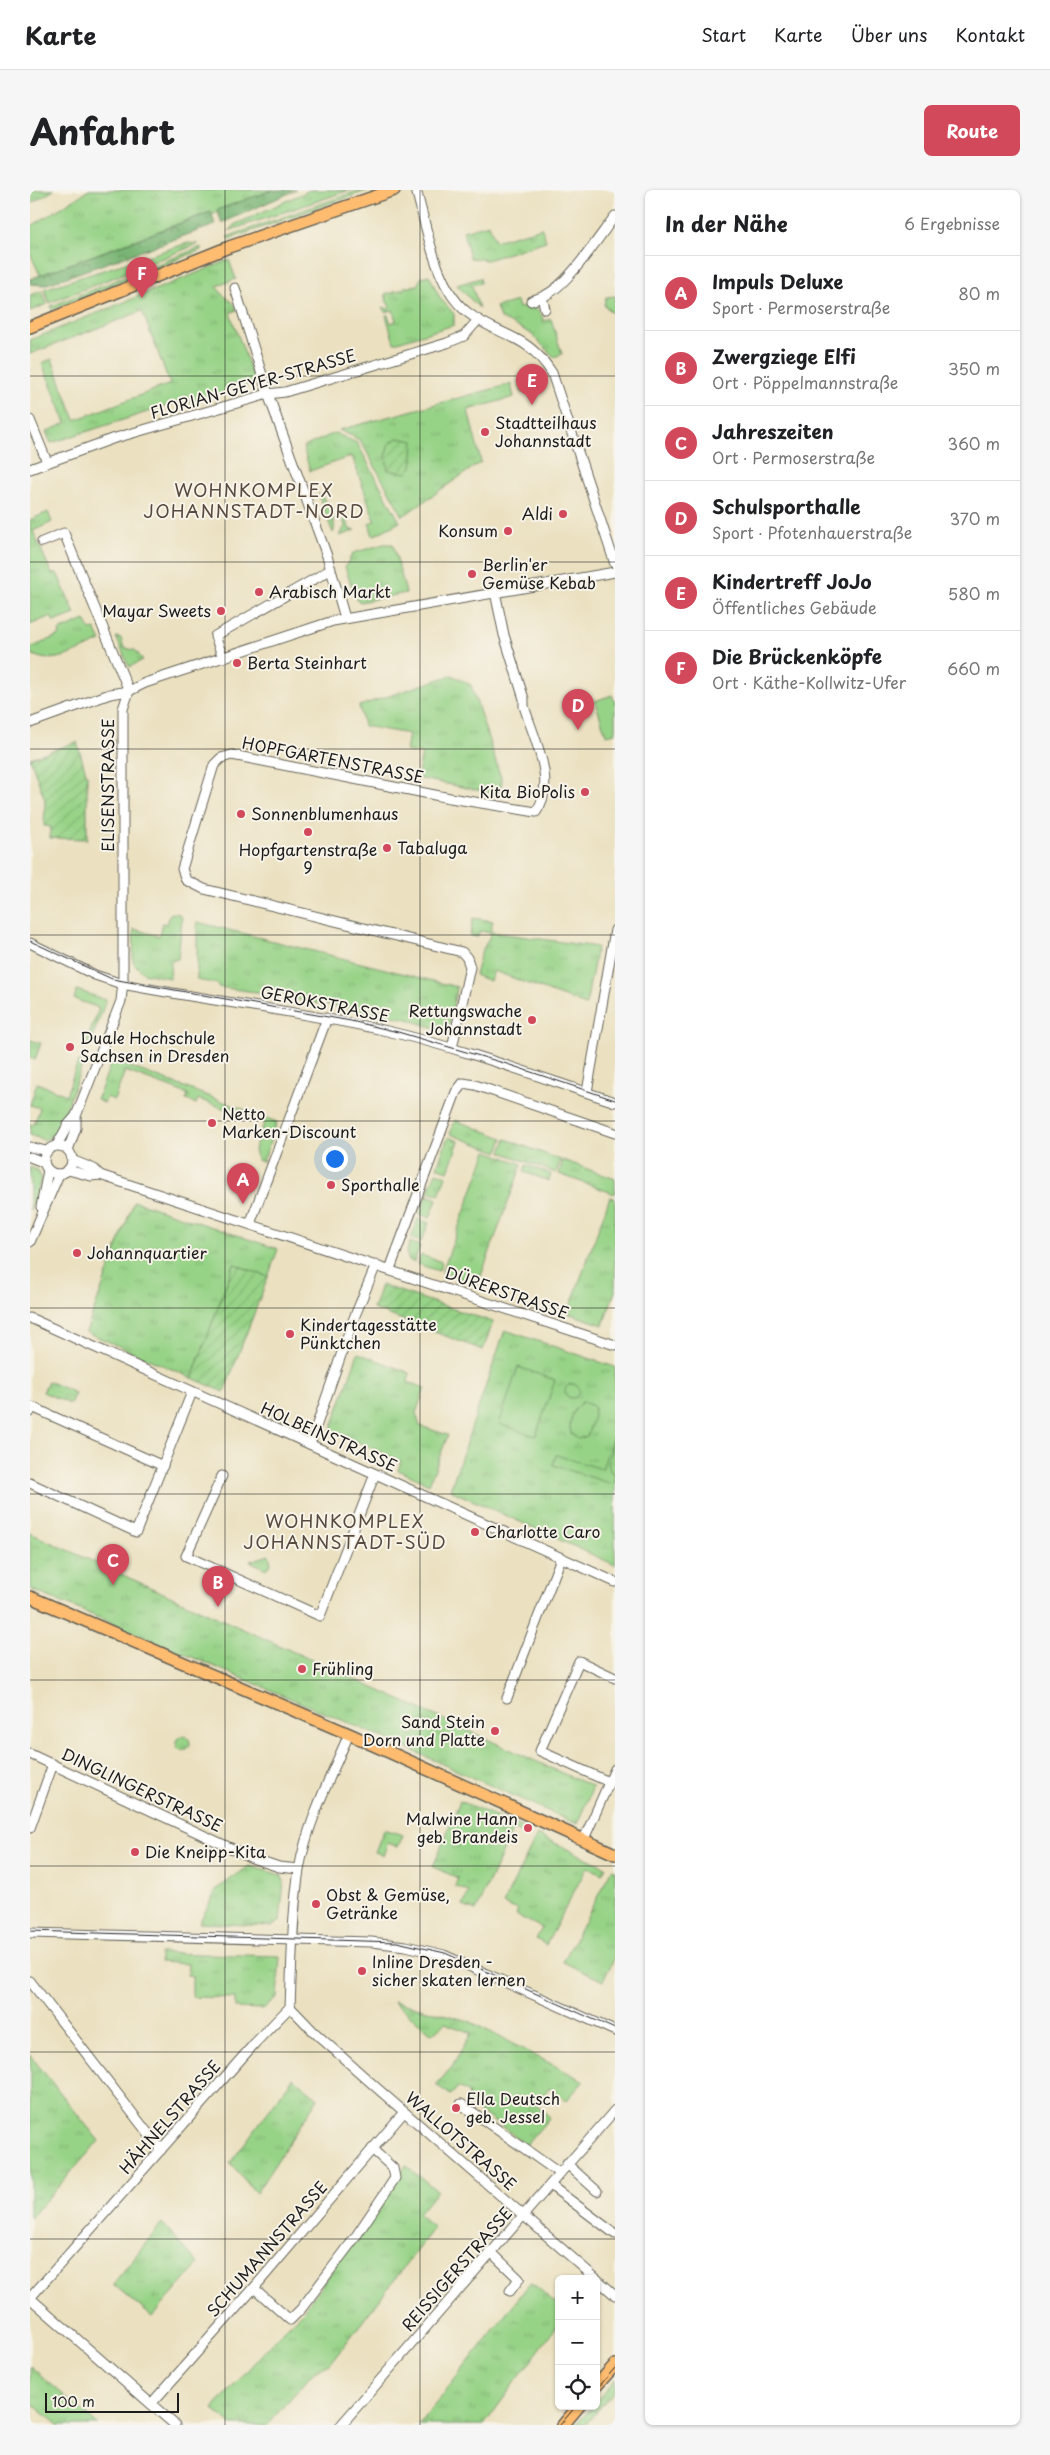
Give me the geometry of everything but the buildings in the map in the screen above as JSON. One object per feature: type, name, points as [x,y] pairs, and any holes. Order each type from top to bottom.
[{"type":"main road","points":[[30,327],[229,247],[394,190]]},
{"type":"main road","points":[[30,1597],[348,1734],[615,1854]]},
{"type":"main road","points":[[600,2382],[615,2365]]},
{"type":"main road","points":[[563,2425],[576,2410]]},
{"type":"street","points":[[416,190],[444,284],[455,300],[478,320],[524,343],[545,363],[552,374],[615,564]]},
{"type":"street","points":[[530,301],[550,294],[574,269],[615,216]]},
{"type":"street","points":[[235,288],[268,394],[345,618]]},
{"type":"street","points":[[542,297],[545,309]]},
{"type":"street","name":"FLORIAN-GEYER-STRASSE","points":[[30,469],[112,439],[268,394],[285,392],[447,343],[464,336],[478,320]]},
{"type":"street","points":[[30,420],[47,462]]},
{"type":"street","points":[[42,542],[64,533],[129,691]]},
{"type":"street","points":[[223,658],[215,636],[330,570]]},
{"type":"street","points":[[30,723],[110,694],[129,691],[328,622],[615,572]]},
{"type":"street","name":"HOPFGARTENSTRASSE","points":[[452,1048],[470,967],[467,958],[462,952],[204,889],[186,880],[182,869],[182,861],[214,765],[220,758],[232,756],[459,800],[536,812],[541,806],[546,779],[504,635],[495,592]]},
{"type":"street","name":"ELISENSTRASSE","points":[[76,1116],[119,1005],[122,984],[123,709],[129,691]]},
{"type":"street","points":[[587,1092],[615,930]]},
{"type":"street","name":"GEROKSTRASSE","points":[[30,943],[95,975],[122,984],[326,1018],[387,1031],[452,1048],[615,1102]]},
{"type":"street","points":[[250,1224],[326,1018]]},
{"type":"street","points":[[390,1269],[456,1092],[463,1083],[476,1085],[615,1133]]},
{"type":"street","points":[[30,1147],[46,1151],[57,1145],[68,1125],[76,1116]]},
{"type":"street","points":[[30,1242],[39,1217],[59,1174],[68,1170],[72,1160],[68,1150],[76,1128],[76,1116]]},
{"type":"street","points":[[57,1145],[68,1150]]},
{"type":"street","points":[[43,1162],[46,1151]]},
{"type":"street","points":[[30,1157],[43,1162],[48,1170],[59,1174]]},
{"type":"street","name":"DÜRERSTRASSE","points":[[72,1160],[94,1169],[100,1175]]},
{"type":"street","points":[[39,1217],[48,1170]]},
{"type":"street","name":"DÜRERSTRASSE","points":[[68,1170],[91,1176],[100,1175],[376,1264],[615,1345]]},
{"type":"street","points":[[310,1444],[354,1318],[376,1264]]},
{"type":"street","name":"HOLBEINSTRASSE","points":[[30,1318],[615,1582]]},
{"type":"street","points":[[30,1483],[136,1532],[192,1392]]},
{"type":"street","points":[[30,1412],[32,1408],[163,1466]]},
{"type":"street","points":[[222,1476],[186,1556],[320,1616],[374,1474]]},
{"type":"street","points":[[507,1698],[561,1558]]},
{"type":"street","points":[[609,1782],[540,1751],[579,1661],[615,1678]]},
{"type":"street","points":[[290,2007],[299,1869],[318,1804],[348,1734]]},
{"type":"street","name":"DINGLINGERSTRASSE","points":[[30,1754],[252,1858],[279,1867],[299,1869]]},
{"type":"street","points":[[30,1828],[53,1764]]},
{"type":"street","points":[[584,1839],[615,1769]]},
{"type":"street","points":[[30,1933],[371,1942],[423,1949],[444,1955],[615,2031]]},
{"type":"street","points":[[30,1981],[161,2150]]},
{"type":"street","name":"WALLOTSTRASSE","points":[[290,2007],[404,2112],[615,2295]]},
{"type":"street","name":"HÄHNELSTRASSE","points":[[30,2298],[290,2007]]},
{"type":"street","points":[[461,2104],[559,2173]]},
{"type":"street","name":"REISSIGERSTRASSE","points":[[341,2425],[615,2110]]},
{"type":"street","name":"SCHUMANNSTRASSE","points":[[151,2404],[254,2288],[404,2112]]},
{"type":"street","points":[[254,2288],[290,2320],[301,2309],[354,2239],[395,2178],[393,2168],[372,2149]]},
{"type":"street","points":[[567,2164],[597,2191]]},
{"type":"street","points":[[550,2184],[615,2234]]},
{"type":"street","points":[[491,2252],[519,2279],[510,2291]]},
{"type":"street","points":[[30,2298],[174,2425]]},
{"type":"green space","points":[[30,190],[54,190],[30,204]]},
{"type":"green space","points":[[89,190],[273,190],[217,210],[218,212],[212,215],[210,212],[40,275],[30,253],[30,227]]},
{"type":"green space","points":[[273,190],[296,190],[222,223],[217,210]]},
{"type":"green space","points":[[310,190],[350,190],[228,231],[234,225]]},
{"type":"green space","points":[[360,190],[369,190],[229,239],[227,237]]},
{"type":"green space","points":[[211,212],[215,225],[44,285],[30,284],[30,279]]},
{"type":"green space","points":[[489,224],[495,241],[542,228],[546,241],[487,260],[470,258],[463,231]]},
{"type":"green space","points":[[188,243],[198,244],[49,303],[44,289]]},
{"type":"green space","points":[[201,247],[201,250],[52,310],[51,306]]},
{"type":"green space","points":[[229,260],[236,279],[217,286],[237,310],[230,313],[254,379],[252,384],[187,403],[185,400],[51,443],[46,432],[66,423],[42,363],[52,359],[75,420],[170,384],[142,311],[30,354],[30,340]]},
{"type":"green space","points":[[429,275],[440,298],[454,314],[454,325],[394,343],[386,315],[388,315],[391,323],[396,321],[393,310],[385,312],[383,307],[388,309],[390,307],[386,300],[386,293],[394,293],[395,290],[398,292],[400,289],[403,290],[404,287],[417,286],[421,278]]},
{"type":"green space","points":[[480,278],[481,283],[472,285],[479,308],[457,285]]},
{"type":"green space","points":[[42,291],[47,304],[30,311],[30,295]]},
{"type":"green space","points":[[615,296],[614,315],[604,305],[606,297]]},
{"type":"green space","points":[[517,301],[519,308],[528,306],[535,308],[540,312],[544,321],[551,319],[562,354],[554,357],[530,333],[500,318],[496,307]]},
{"type":"green space","points":[[531,377],[535,389],[522,393],[518,381]]},
{"type":"green space","points":[[511,384],[514,397],[468,410],[481,462],[403,516],[360,440],[339,430]]},
{"type":"green space","points":[[335,433],[357,443],[400,522],[373,536],[369,523],[375,521],[352,456],[310,471],[303,447]]},
{"type":"green space","points":[[397,438],[414,441],[412,467],[406,473],[388,470],[386,456],[388,445]]},
{"type":"green space","points":[[318,494],[325,500],[331,512],[334,524],[333,533]]},
{"type":"green space","points":[[48,512],[52,522],[33,531],[52,574],[57,573],[75,614],[54,622],[51,616],[30,625],[30,520]]},
{"type":"green space","points":[[345,516],[350,530],[356,530],[340,536],[345,526],[343,519]]},
{"type":"green space","points":[[384,544],[393,544],[406,593],[360,602],[356,599],[345,567],[353,553]]},
{"type":"green space","points":[[85,620],[90,630],[95,629],[101,641],[75,653],[56,658],[47,659],[30,653],[30,648],[60,635],[59,631]]},
{"type":"green space","points":[[116,637],[121,638],[124,648],[135,650],[143,660],[129,667]]},
{"type":"green space","points":[[452,675],[471,685],[502,781],[500,793],[497,794],[417,778],[422,754],[406,751],[409,734],[364,726],[359,706]]},
{"type":"green space","points":[[612,695],[615,703],[615,733],[606,735],[595,701]]},
{"type":"green space","points":[[77,742],[87,776],[87,839],[50,838],[51,827],[44,826],[45,800],[30,758]]},
{"type":"green space","points":[[170,914],[179,914],[182,918],[178,959],[171,961],[170,978],[143,973],[133,962],[134,929],[159,936],[162,923],[167,924]]},
{"type":"green space","points":[[473,918],[493,921],[490,933],[480,931],[477,937],[470,936]]},
{"type":"green space","points":[[197,922],[457,987],[449,1025],[440,1030],[404,1018],[293,999],[293,997],[218,987],[218,984],[197,980]]},
{"type":"green space","points":[[492,932],[597,947],[586,1005],[494,971],[490,981],[475,975],[481,953]]},
{"type":"green space","points":[[77,990],[106,1000],[90,1044],[86,1043],[99,1008],[74,999]]},
{"type":"green space","points":[[30,1040],[41,1043],[35,1060],[30,1058]]},
{"type":"green space","points":[[112,1060],[277,1122],[263,1162],[257,1160],[254,1150],[264,1123],[198,1099],[196,1104],[186,1100],[188,1094],[125,1071],[114,1100],[107,1097],[104,1103],[97,1100]]},
{"type":"green space","points":[[78,1062],[83,1063],[57,1134],[44,1140],[30,1135],[30,1124],[34,1125],[40,1108],[30,1105],[37,1083],[66,1095]]},
{"type":"green space","points":[[455,1120],[503,1138],[498,1152],[450,1134]]},
{"type":"green space","points":[[448,1137],[459,1141],[448,1171],[437,1167]]},
{"type":"green space","points":[[506,1139],[561,1160],[556,1173],[501,1152]]},
{"type":"green space","points":[[487,1151],[522,1164],[478,1284],[442,1272]]},
{"type":"green space","points":[[563,1160],[615,1179],[615,1194],[559,1174]]},
{"type":"green space","points":[[526,1165],[551,1174],[549,1181],[524,1172]]},
{"type":"green space","points":[[30,1167],[38,1170],[41,1180],[30,1210]]},
{"type":"green space","points":[[436,1172],[446,1176],[439,1195],[428,1191]]},
{"type":"green space","points":[[427,1195],[437,1199],[430,1218],[420,1214]]},
{"type":"green space","points":[[610,1197],[615,1198],[615,1291],[603,1325],[568,1313]]},
{"type":"green space","points":[[134,1201],[278,1249],[268,1277],[234,1264],[192,1378],[86,1332]]},
{"type":"green space","points":[[418,1219],[429,1223],[421,1242],[411,1238]]},
{"type":"green space","points":[[410,1242],[420,1246],[414,1262],[409,1261],[406,1253]]},
{"type":"green space","points":[[421,1255],[442,1262],[439,1271],[417,1264]]},
{"type":"green space","points":[[234,1264],[268,1277],[224,1392],[192,1378]]},
{"type":"green space","points":[[381,1285],[493,1322],[483,1350],[373,1309]]},
{"type":"green space","points":[[505,1330],[615,1367],[615,1565],[450,1490]]},
{"type":"green space","points":[[358,1353],[410,1373],[408,1382],[425,1388],[416,1413],[420,1426],[448,1435],[429,1484],[398,1470],[401,1461],[331,1430]]},
{"type":"green space","points":[[518,1367],[555,1380],[536,1436],[499,1424]]},
{"type":"green space","points":[[48,1381],[75,1393],[70,1404],[43,1392]]},
{"type":"green space","points":[[572,1384],[577,1386],[579,1391],[577,1396],[572,1398],[567,1396],[565,1391],[567,1386]]},
{"type":"green space","points":[[582,1402],[593,1406],[594,1416],[587,1436],[578,1439],[571,1433],[570,1425],[574,1412]]},
{"type":"green space","points":[[615,1431],[609,1458],[609,1468],[615,1474],[615,1485],[553,1465],[556,1455],[602,1469]]},
{"type":"green space","points":[[30,1533],[593,1787],[577,1824],[375,1734],[30,1589]]},
{"type":"green space","points":[[269,1555],[271,1564],[266,1569],[250,1561]]},
{"type":"green space","points":[[180,1736],[186,1736],[190,1743],[186,1750],[180,1750],[176,1746],[176,1740]]},
{"type":"green space","points":[[460,1801],[529,1830],[526,1835],[513,1829],[476,1911],[463,1906],[469,1892],[455,1886],[458,1878],[433,1867]]},
{"type":"green space","points":[[384,1829],[403,1835],[398,1847],[388,1843],[383,1855],[375,1852]]},
{"type":"green space","points":[[537,1835],[606,1867],[602,1874],[587,1867],[546,1945],[536,1939],[542,1928],[516,1915],[518,1910],[503,1904]]},
{"type":"green space","points":[[249,1866],[281,1875],[284,1881],[280,1921],[273,1926],[199,1923],[217,1889]]},
{"type":"green space","points":[[612,1869],[615,1870],[615,1957],[603,1981],[563,1962]]},
{"type":"green space","points":[[160,1953],[280,1956],[277,1997],[263,2009],[235,2008],[235,1998],[192,1997],[192,1976],[187,1975],[188,1964],[160,1962]]},
{"type":"green space","points":[[393,2001],[469,2021],[584,2081],[566,2101],[549,2088],[536,2105],[550,2117],[526,2145],[466,2102],[469,2093],[458,2087],[451,2095],[436,2085],[452,2067],[471,2033],[445,2023],[432,2034]]},
{"type":"green space","points":[[30,2055],[99,2141],[30,2218]]},
{"type":"green space","points":[[293,2078],[318,2098],[256,2193],[230,2163]]},
{"type":"green space","points":[[406,2165],[437,2191],[418,2214],[434,2228],[330,2364],[314,2372],[267,2425],[232,2425],[213,2409],[304,2310]]},
{"type":"green space","points":[[162,2223],[199,2264],[152,2317],[113,2284]]},
{"type":"green space","points":[[531,2282],[555,2303],[555,2328],[484,2425],[419,2425]]},
{"type":"green space","points":[[30,2366],[98,2425],[58,2425],[30,2402]]},
{"type":"green space","points":[[615,2379],[615,2390],[600,2408],[600,2396]]},
{"type":"green space","points":[[588,2410],[598,2410],[585,2425],[575,2425]]},
{"type":"tram line","points":[[30,941],[112,979],[351,1021],[398,1032],[507,1064],[615,1100]]},
{"type":"tram line","points":[[30,1931],[397,1942],[445,1953],[615,2029]]},
{"type":"tram line","points":[[600,2385],[615,2368]]},
{"type":"tram line","points":[[560,2425],[573,2410]]},
{"type":"place","name":"Die Brückenköpfe","points":[[142,298]]},
{"type":"place","name":"Kindertreff JoJo","points":[[532,405]]},
{"type":"place","name":"Stadtteilhaus Johannstadt","points":[[485,432]]},
{"type":"place","name":"Aldi","points":[[563,514]]},
{"type":"place","name":"Konsum","points":[[508,531]]},
{"type":"place","name":"Berlin'er Gemüse Kebab","points":[[472,574]]},
{"type":"place","name":"Arabisch Markt","points":[[259,592]]},
{"type":"place","name":"Mayar Sweets","points":[[221,611]]},
{"type":"place","name":"Berta Steinhart","points":[[237,663]]},
{"type":"place","name":"Schulsporthalle","points":[[578,730]]},
{"type":"place","name":"Kita BioPolis","points":[[585,792]]},
{"type":"place","name":"Sonnenblumenhaus","points":[[241,814]]},
{"type":"place","name":"Hopfgartenstraße 9","points":[[308,832]]},
{"type":"place","name":"Tabaluga","points":[[387,848]]},
{"type":"place","name":"Rettungswache Johannstadt","points":[[532,1020]]},
{"type":"place","name":"Duale Hochschule Sachsen in Dresden","points":[[70,1047]]},
{"type":"place","name":"Netto Marken-Discount","points":[[212,1123]]},
{"type":"place","name":"Sporthalle","points":[[331,1185]]},
{"type":"place","name":"Impuls Deluxe","points":[[243,1204]]},
{"type":"place","name":"Johannquartier","points":[[77,1253]]},
{"type":"place","name":"Kindertagesstätte Pünktchen","points":[[290,1334]]},
{"type":"place","name":"Charlotte Caro","points":[[475,1532]]},
{"type":"place","name":"Jahreszeiten","points":[[113,1585]]},
{"type":"place","name":"Zwergziege Elfi","points":[[218,1607]]},
{"type":"place","name":"Frühling","points":[[302,1669]]},
{"type":"place","name":"Sand Stein Dorn und Platte","points":[[495,1731]]},
{"type":"place","name":"Malwine Hann geb. Brandeis","points":[[528,1828]]},
{"type":"place","name":"Die Kneipp-Kita","points":[[135,1852]]},
{"type":"place","name":"Obst & Gemüse, Getränke","points":[[316,1904]]},
{"type":"place","name":"Inline Dresden - sicher skaten lernen","points":[[362,1971]]},
{"type":"place","name":"Ella Deutsch geb. Jessel","points":[[456,2108]]},
{"type":"district","name":"WOHNKOMPLEX JOHANNSTADT-NORD","points":[[254,501]]},
{"type":"district","name":"WOHNKOMPLEX JOHANNSTADT-SÜD","points":[[345,1532]]}]
